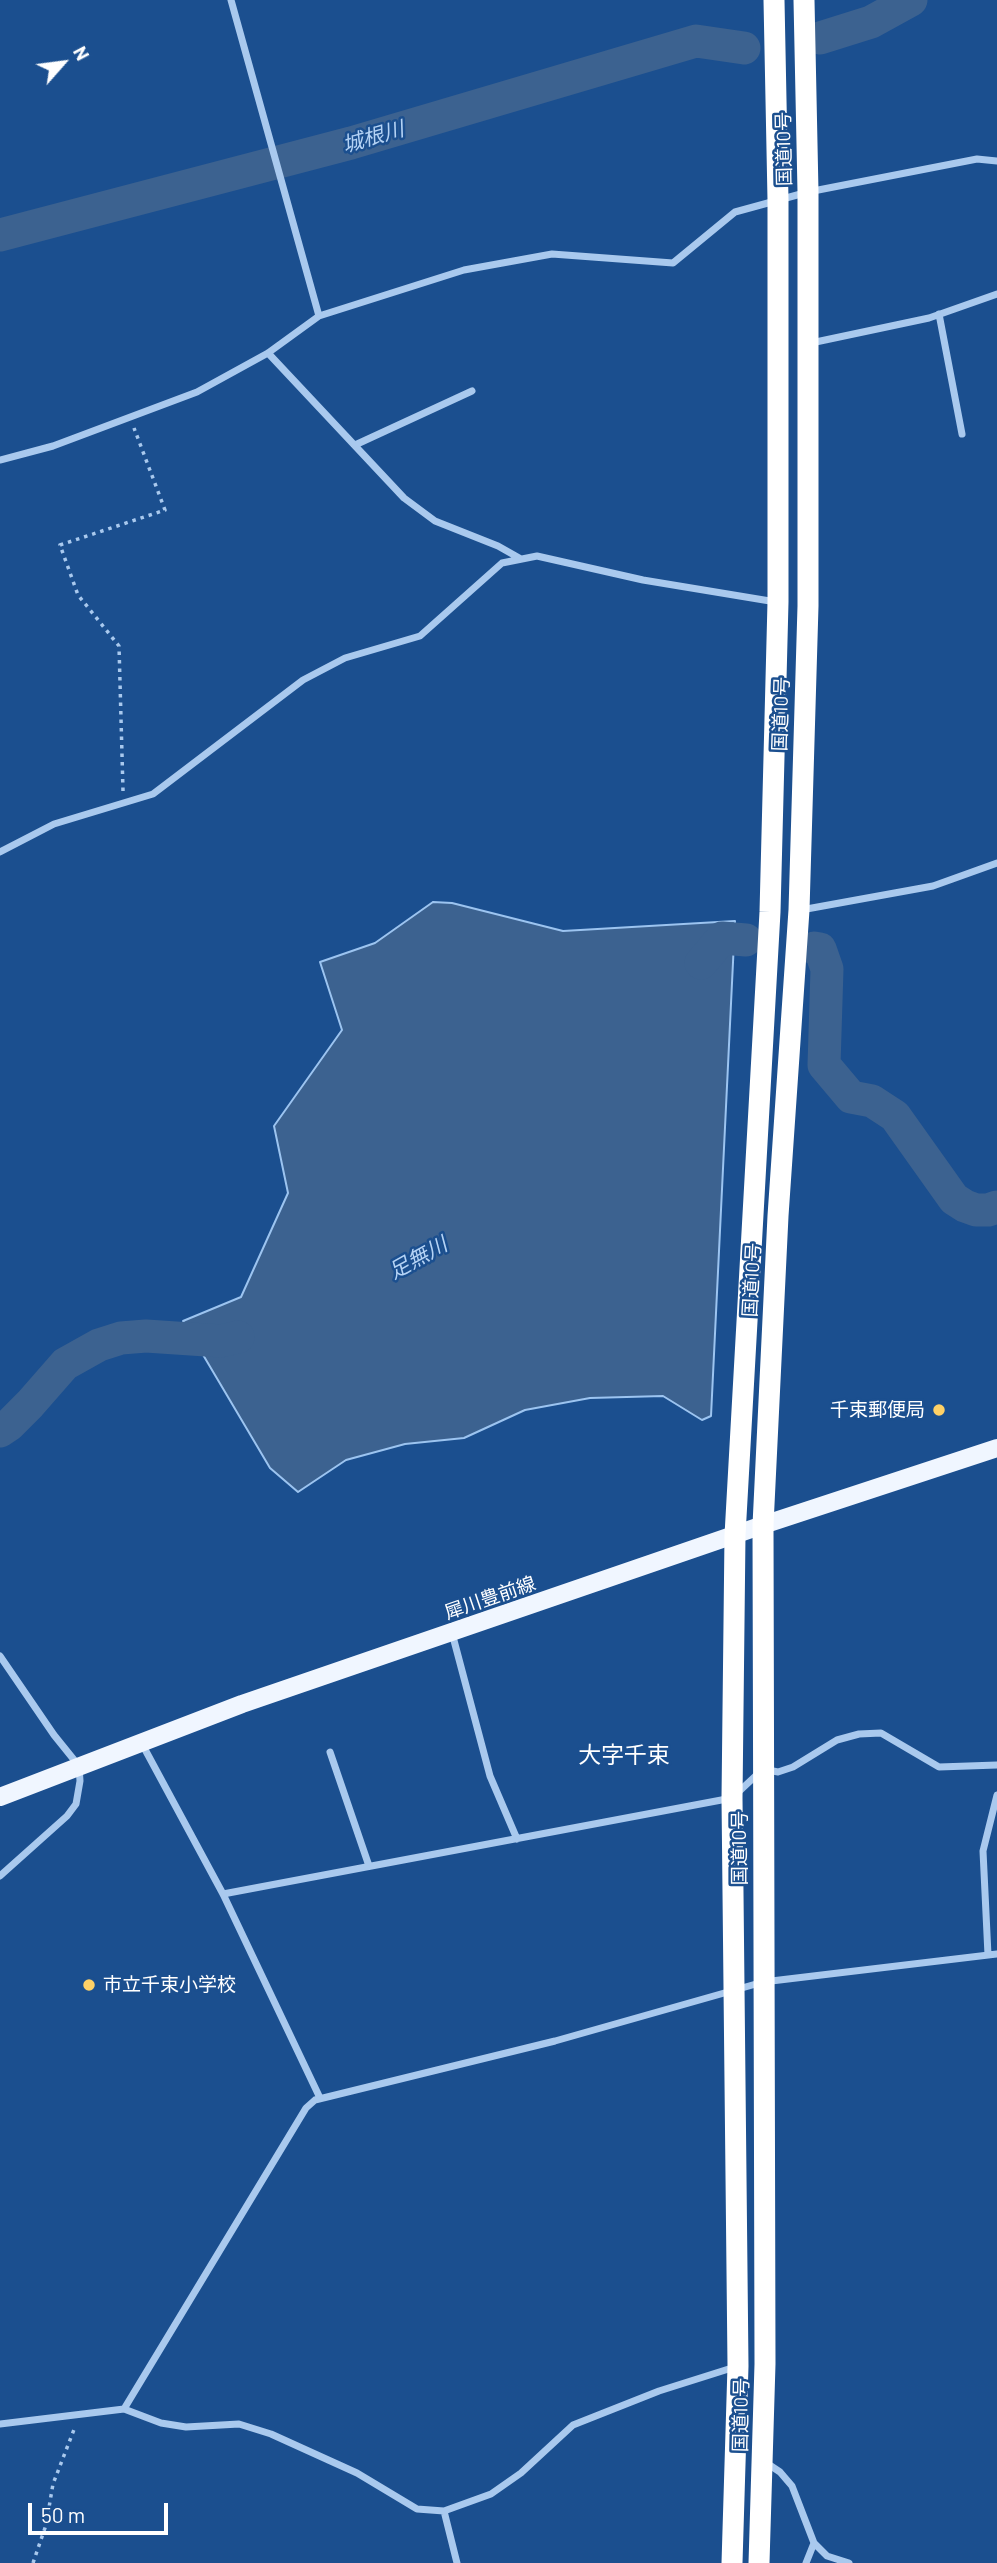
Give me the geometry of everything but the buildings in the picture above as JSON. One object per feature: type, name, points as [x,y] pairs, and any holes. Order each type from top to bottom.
[{"type":"highway","name":"国道10号","points":[[732,2563],[738,2367],[732,1798],[736,1535],[770,912],[778,602],[775,0]]},
{"type":"highway","name":"国道10号","points":[[760,2563],[763,2461],[763,1525],[778,1216],[799,911],[808,606],[808,192],[804,0]]},
{"type":"main road","name":"犀川豊前線","points":[[0,1797],[242,1704],[763,1525],[997,1448]]},
{"type":"street","points":[[231,0],[319,316]]},
{"type":"street","points":[[0,460],[52,446],[197,392],[268,352],[319,316],[464,270],[552,254],[673,263],[735,212],[808,192],[977,159],[997,161]]},
{"type":"street","points":[[807,344],[939,314],[997,294]]},
{"type":"street","points":[[939,314],[962,434]]},
{"type":"street","points":[[268,352],[404,498],[435,521],[499,546],[521,559]]},
{"type":"street","points":[[355,445],[472,391]]},
{"type":"street","points":[[0,852],[54,824],[153,794],[303,680],[345,658],[420,636],[502,563],[537,556],[643,580],[778,602]]},
{"type":"street","points":[[799,911],[933,886],[997,863]]},
{"type":"street","points":[[452,1633],[490,1776],[517,1839]]},
{"type":"street","points":[[0,1656],[54,1735],[79,1766],[80,1781],[76,1804],[67,1816],[0,1876]]},
{"type":"street","points":[[223,1894],[732,1798],[763,1769],[778,1772],[793,1767],[837,1740],[859,1734],[881,1733],[939,1767],[997,1765]]},
{"type":"street","points":[[141,1742],[223,1894],[320,2098]]},
{"type":"street","points":[[330,1752],[369,1866]]},
{"type":"street","points":[[988,1955],[983,1851],[997,1795]]},
{"type":"street","points":[[124,2409],[306,2108],[320,2098],[555,2041],[763,1982],[997,1954]]},
{"type":"street","points":[[0,2424],[124,2409],[161,2423],[186,2427],[239,2424],[271,2434],[357,2473],[417,2509],[444,2511],[491,2494],[521,2473],[572,2426],[659,2391],[738,2367]]},
{"type":"street","points":[[763,2461],[780,2472],[792,2486],[814,2543],[827,2556],[849,2563]]},
{"type":"street","points":[[444,2511],[457,2563]]},
{"type":"street","points":[[806,2563],[814,2543]]},
{"type":"path","points":[[124,804],[119,646],[78,595],[61,545],[165,510],[129,417]]},
{"type":"path","points":[[33,2563],[46,2525],[53,2484],[79,2415]]},
{"type":"water","points":[[433,902],[452,903],[563,931],[735,921],[711,1416],[702,1420],[663,1396],[590,1398],[525,1410],[464,1438],[405,1444],[346,1460],[298,1492],[270,1468],[183,1321],[241,1297],[288,1193],[274,1126],[342,1030],[320,962],[375,943]]},
{"type":"waterway","name":"城根川","points":[[820,38],[871,22],[911,0]]},
{"type":"waterway","name":"城根川","points":[[0,235],[351,143],[696,41],[744,48]]},
{"type":"waterway","name":"足無川","points":[[701,963],[722,938],[746,940]]},
{"type":"waterway","name":"足無川","points":[[814,948],[820,949],[827,969],[824,1065],[851,1097],[872,1101],[895,1116],[954,1199],[976,1210],[997,1207]]},
{"type":"waterway","name":"足無川","points":[[0,1431],[30,1404],[65,1364],[99,1345],[121,1338],[146,1336],[221,1341],[238,1337]]},
{"type":"place","name":"千束郵便局","points":[[939,1410]]},
{"type":"place","name":"市立千束小学校","points":[[89,1985]]},
{"type":"district","name":"大字千束","points":[[624,1755]]}]
